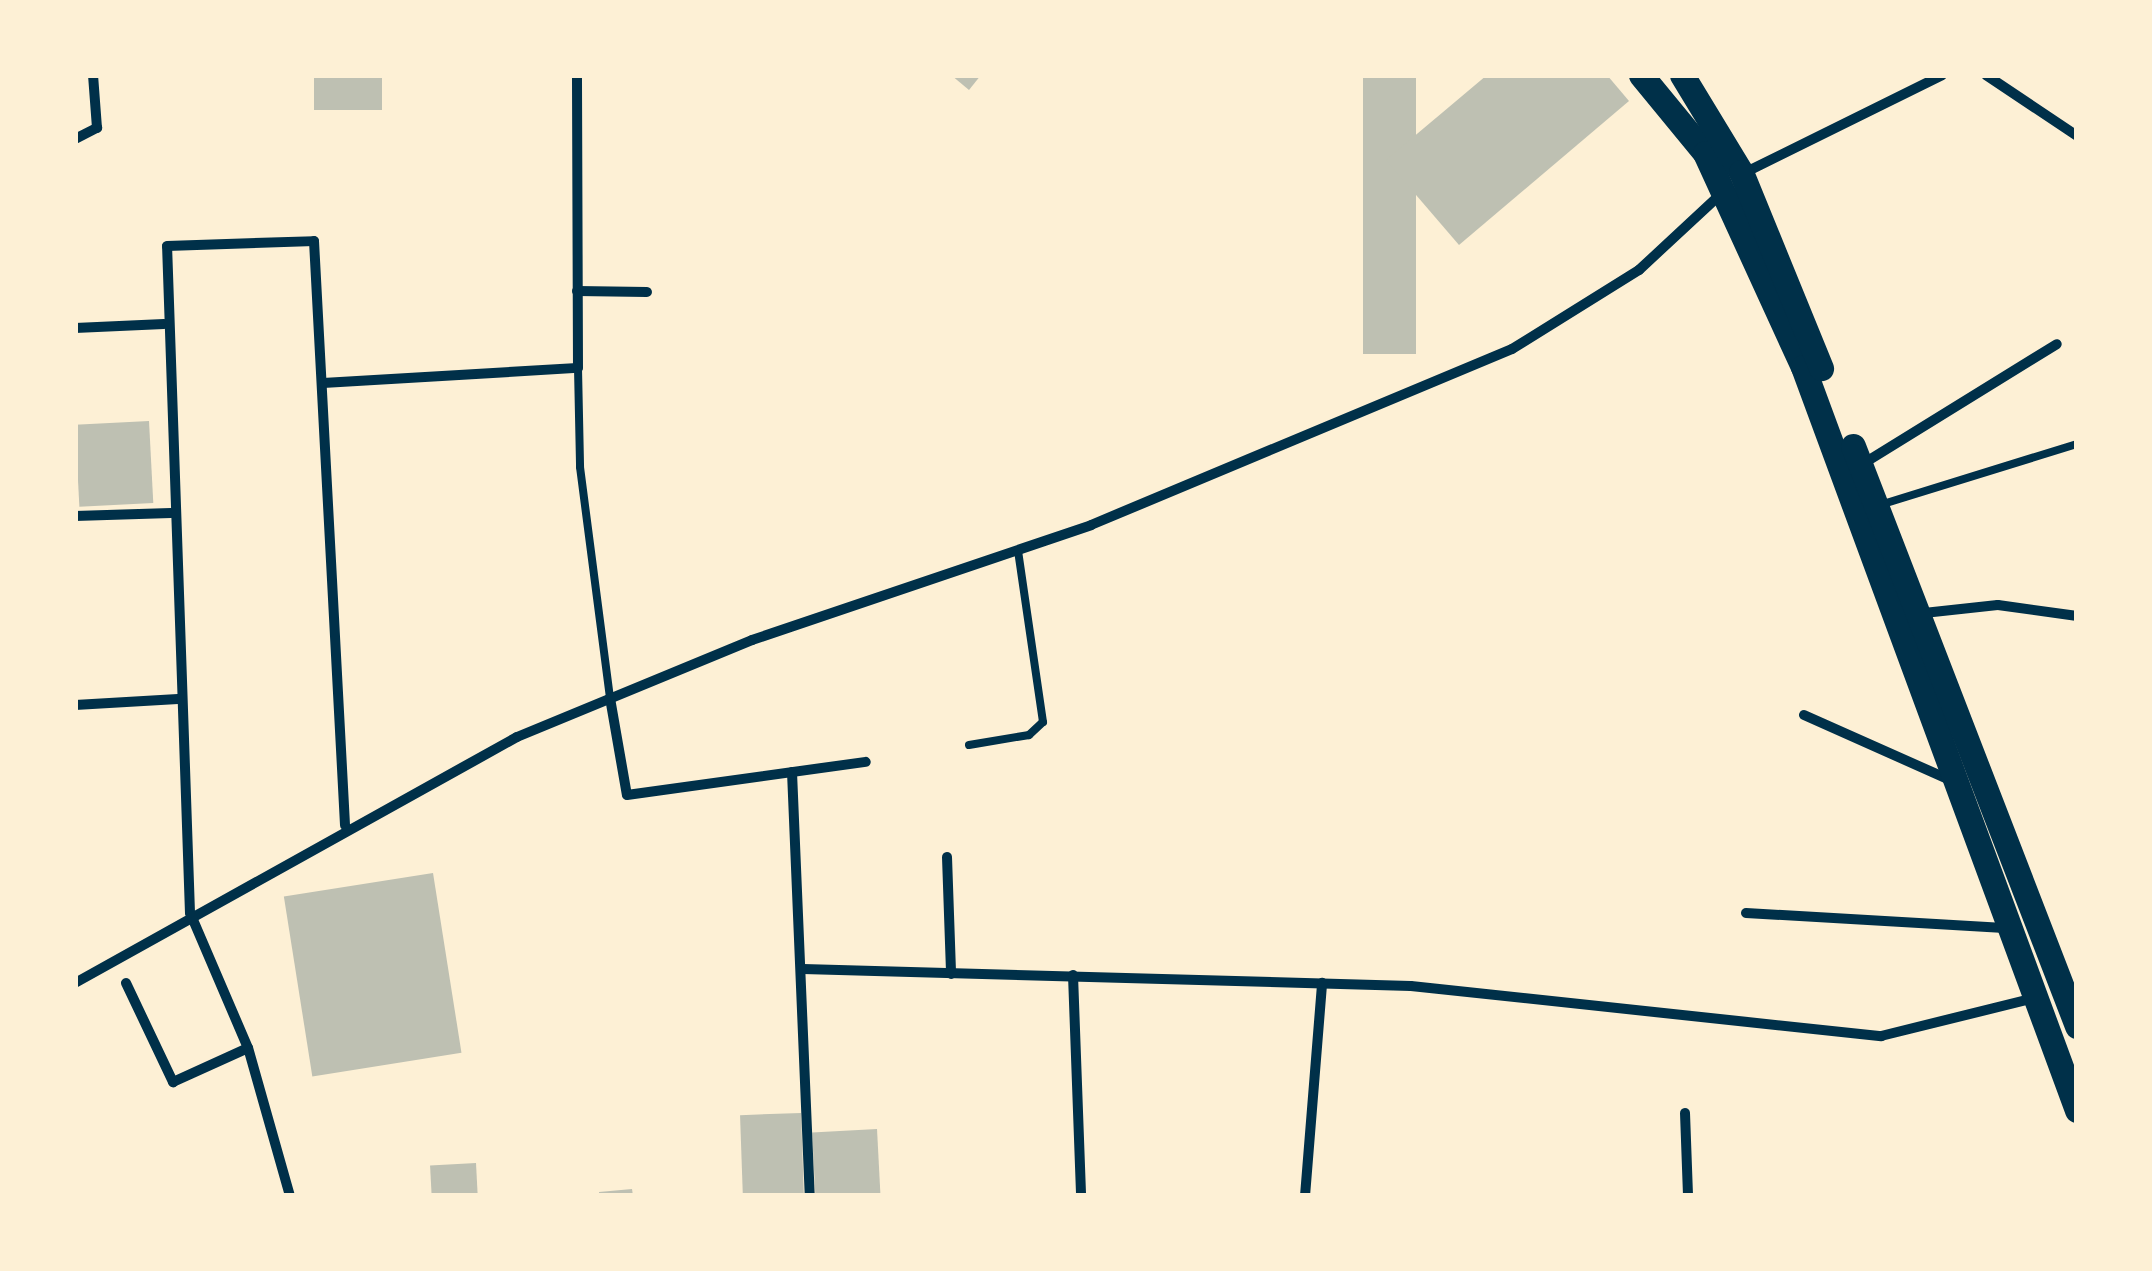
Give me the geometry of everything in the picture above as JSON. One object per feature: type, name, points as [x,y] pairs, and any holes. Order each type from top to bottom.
[{"type":"main road","points":[[1640,75],[1733,183],[1962,785],[2077,1110]]},
{"type":"main road","points":[[1682,75],[1924,613],[2077,1026]]},
{"type":"street","points":[[75,138],[97,128],[93,75]]},
{"type":"street","points":[[322,383],[578,368],[577,75]]},
{"type":"street","points":[[75,982],[345,825],[610,698],[1018,550],[1551,330],[1639,270],[1733,183],[1942,75]]},
{"type":"street","points":[[1986,75],[2077,136]]},
{"type":"street","points":[[290,1196],[248,1048],[190,913],[178,700],[162,248],[309,236],[322,383],[345,825]]},
{"type":"street","points":[[576,291],[647,292]]},
{"type":"street","points":[[75,328],[164,324]]},
{"type":"street","points":[[1860,466],[2057,344]]},
{"type":"street","points":[[75,516],[171,513]]},
{"type":"street","points":[[1924,613],[1998,604],[2077,616]]},
{"type":"street","points":[[610,698],[622,793],[866,762]]},
{"type":"street","points":[[75,705],[178,700]]},
{"type":"street","points":[[1804,714],[1962,785]]},
{"type":"street","points":[[792,772],[810,1196]]},
{"type":"street","points":[[947,857],[950,974]]},
{"type":"street","points":[[1746,913],[2013,928]]},
{"type":"street","points":[[803,969],[1322,983],[1880,1036],[2036,998]]},
{"type":"street","points":[[1072,975],[1081,1196]]},
{"type":"street","points":[[126,983],[173,1082],[248,1048]]},
{"type":"street","points":[[1305,1196],[1322,983]]},
{"type":"street","points":[[1685,1113],[1688,1196]]},
{"type":"lane","points":[[578,368],[580,467],[610,698]]},
{"type":"lane","points":[[1878,506],[2077,444]]},
{"type":"lane","points":[[969,745],[1029,735],[1043,722],[1018,550]]},
{"type":"building","points":[[314,75],[382,75],[382,110],[314,110]]},
{"type":"building","points":[[951,75],[981,75],[969,90]]},
{"type":"building","points":[[1363,75],[1416,75],[1416,354],[1363,354]]},
{"type":"building","points":[[1487,75],[1607,75],[1629,101],[1459,245],[1386,160]]},
{"type":"building","points":[[149,421],[153,503],[79,507],[75,425]]},
{"type":"building","points":[[433,873],[461,1053],[312,1076],[284,897]]},
{"type":"building","points":[[801,1113],[804,1196],[743,1196],[740,1115]]},
{"type":"building","points":[[877,1129],[881,1196],[815,1196],[812,1132]]},
{"type":"building","points":[[476,1163],[478,1196],[432,1196],[430,1165]]},
{"type":"building","points":[[632,1189],[633,1196],[599,1196],[599,1192]]}]
